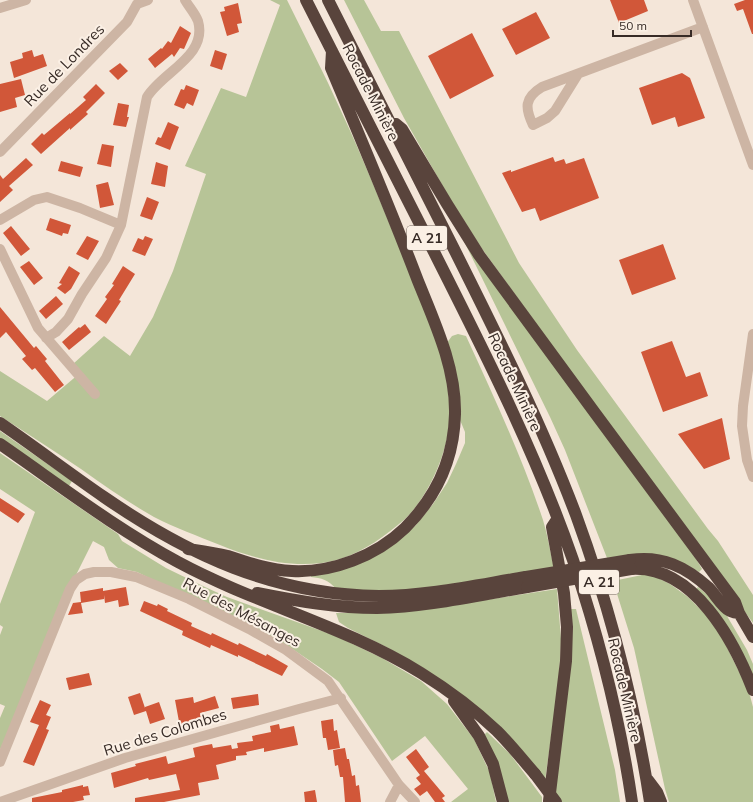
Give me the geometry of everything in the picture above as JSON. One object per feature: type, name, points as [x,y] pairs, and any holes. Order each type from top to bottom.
[{"type":"highway","name":"Rocade Minière","points":[[306,0],[492,369],[540,476],[574,566],[603,665],[617,724],[632,802]]},
{"type":"highway","name":"Rocade Minière","points":[[328,0],[500,343],[553,459],[573,509],[603,596],[622,661],[650,802]]},
{"type":"highway","points":[[188,549],[226,556],[252,565],[280,570],[316,570],[340,565],[361,557],[384,545],[401,531],[428,502],[438,484],[447,462],[453,438],[455,414],[454,391],[446,357],[404,244],[331,68],[332,50]]},
{"type":"highway","points":[[385,114],[402,129],[479,255],[735,602],[739,613],[753,637]]},
{"type":"highway","points":[[0,423],[145,524],[188,549],[236,570],[274,582],[305,589],[378,596],[403,595],[526,582]]},
{"type":"highway","points":[[0,444],[81,500],[178,562],[232,588],[377,649],[421,673],[446,690],[498,732],[535,774],[556,802]]},
{"type":"highway","points":[[549,802],[566,661],[567,627],[564,593],[552,527],[557,520]]},
{"type":"highway","points":[[232,588],[305,602],[337,606],[377,608],[431,602],[526,582],[631,564],[641,558],[655,559],[676,565],[709,588],[730,611],[739,613]]},
{"type":"highway","points":[[631,564],[665,574],[678,582],[704,604],[728,636],[753,690]]},
{"type":"highway","points":[[446,690],[479,736],[493,764],[503,802]]},
{"type":"highway","points":[[646,778],[657,792],[661,802]]},
{"type":"street","points":[[0,8],[26,0]]},
{"type":"street","name":"Rue de Londres","points":[[0,152],[126,22],[136,2],[148,0]]},
{"type":"street","points":[[46,338],[56,332],[68,319],[82,294],[106,258],[121,225],[147,97],[160,81],[190,55],[195,48],[199,30],[198,21],[185,0]]},
{"type":"street","points":[[693,0],[753,165]]},
{"type":"street","points":[[578,74],[555,112],[548,118],[533,125],[526,108],[535,90],[703,27]]},
{"type":"street","points":[[0,220],[34,200],[47,197],[80,208],[121,225]]},
{"type":"street","points":[[0,249],[38,328],[95,394]]},
{"type":"street","points":[[753,334],[743,406],[742,426],[747,460],[753,477]]},
{"type":"street","name":"Rue des Mésanges","points":[[0,762],[70,589],[76,580],[85,574],[100,572],[123,573],[189,599],[249,629],[286,650],[328,681],[399,785],[415,802]]},
{"type":"street","name":"Rue des Colombes","points":[[0,802],[125,758],[341,698]]},
{"type":"street","points":[[390,802],[399,785]]},
{"type":"green space","points":[[270,0],[287,0],[358,148],[424,305],[444,366],[450,405],[449,426],[446,441],[437,470],[423,497],[414,509],[405,519],[390,531],[358,552],[340,559],[310,564],[279,562],[249,555],[220,545],[162,521],[126,500],[0,416],[0,371],[47,401],[80,373],[73,364],[104,336],[130,356],[153,317],[173,271],[206,174],[185,166],[221,88],[246,97],[280,5]]},
{"type":"green space","points":[[344,0],[364,0],[381,31],[399,31],[519,263],[577,350],[718,541],[753,595],[753,623],[480,246],[449,197],[404,118]]},
{"type":"green space","points":[[459,231],[695,557],[702,569],[699,572],[674,559],[654,554],[607,558],[565,450]]},
{"type":"green space","points":[[458,334],[466,336],[517,450],[543,520],[554,568],[404,592],[336,589],[331,583],[325,580],[311,577],[311,574],[394,544],[416,525],[433,504],[447,483],[465,443],[465,432],[460,420],[446,344],[452,336]]},
{"type":"green space","points":[[0,431],[72,481],[69,486],[0,438]]},
{"type":"green space","points":[[0,453],[118,534],[122,541],[166,568],[227,597],[336,636],[382,658],[421,681],[447,704],[474,739],[490,773],[496,802],[451,802],[468,789],[425,736],[392,761],[339,682],[322,669],[288,646],[137,572],[118,568],[109,560],[104,547],[93,541],[77,573],[0,750],[0,718],[5,706],[0,704],[0,635],[3,627],[0,625],[0,604],[35,512],[0,489]]},
{"type":"green space","points":[[642,575],[652,575],[670,584],[688,597],[716,625],[749,692],[753,707],[753,802],[669,802],[634,648],[613,581]]},
{"type":"green space","points":[[698,587],[709,596],[727,616],[747,650],[753,664],[753,679],[730,631],[714,609],[695,590]]},
{"type":"green space","points":[[557,589],[561,639],[559,680],[545,781],[425,669],[348,628],[339,622],[336,613],[379,613],[432,608]]},
{"type":"green space","points":[[570,609],[576,609],[615,770],[620,802],[561,802],[555,794]]},
{"type":"green space","points":[[487,732],[510,754],[542,797],[542,802],[507,802],[484,735]]},
{"type":"building","points":[[610,0],[644,0],[648,11],[619,23]]},
{"type":"building","points":[[745,0],[753,0],[753,34],[743,9],[737,11],[734,4]]},
{"type":"building","points":[[238,3],[242,23],[237,24],[239,32],[227,36],[220,12],[225,11],[224,7]]},
{"type":"building","points":[[536,12],[550,38],[516,55],[502,29]]},
{"type":"building","points":[[180,26],[191,33],[184,49],[180,48],[174,57],[172,54],[155,68],[148,59],[161,48],[162,49],[168,41],[171,43]]},
{"type":"building","points":[[472,33],[494,76],[450,99],[428,56]]},
{"type":"building","points":[[32,50],[34,57],[43,54],[47,66],[14,78],[10,62],[23,58],[22,53]]},
{"type":"building","points":[[215,50],[227,54],[222,70],[210,66]]},
{"type":"building","points":[[120,63],[128,71],[118,80],[109,71]]},
{"type":"building","points":[[682,73],[690,78],[705,118],[678,127],[675,117],[652,125],[639,88]]},
{"type":"building","points":[[21,79],[25,95],[15,98],[17,107],[0,112],[0,84]]},
{"type":"building","points":[[96,84],[105,93],[86,112],[88,114],[41,154],[31,144],[42,133],[44,135],[86,100],[83,97]]},
{"type":"building","points":[[186,85],[199,90],[193,106],[187,103],[184,109],[174,105],[181,89],[184,90]]},
{"type":"building","points":[[118,103],[129,105],[127,117],[129,117],[126,127],[113,125]]},
{"type":"building","points":[[168,122],[179,127],[170,150],[155,144],[158,137],[161,138]]},
{"type":"building","points":[[102,144],[114,146],[111,167],[97,164]]},
{"type":"building","points":[[553,157],[555,162],[564,159],[566,164],[584,158],[599,198],[540,221],[535,208],[522,212],[502,173],[511,170],[511,172]]},
{"type":"building","points":[[26,158],[33,165],[9,186],[13,190],[0,202],[0,175],[3,179]]},
{"type":"building","points":[[61,161],[83,167],[80,177],[58,171]]},
{"type":"building","points":[[156,162],[168,166],[165,187],[151,184]]},
{"type":"building","points":[[108,182],[114,205],[100,208],[96,185]]},
{"type":"building","points":[[147,197],[159,202],[152,220],[140,216]]},
{"type":"building","points":[[50,218],[71,225],[68,234],[63,233],[62,236],[46,230]]},
{"type":"building","points":[[11,226],[30,249],[21,256],[3,233]]},
{"type":"building","points":[[87,236],[99,241],[88,260],[76,254]]},
{"type":"building","points":[[145,236],[153,239],[145,256],[132,251],[138,238],[143,240]]},
{"type":"building","points":[[663,244],[676,279],[632,295],[619,260]]},
{"type":"building","points":[[29,261],[43,278],[34,285],[20,267]]},
{"type":"building","points":[[69,266],[80,273],[71,289],[65,294],[57,288],[62,284],[59,283]]},
{"type":"building","points":[[123,266],[135,274],[119,300],[121,301],[106,324],[95,316],[107,299],[105,297],[114,285],[112,284]]},
{"type":"building","points":[[56,296],[63,304],[46,319],[39,311]]},
{"type":"building","points":[[0,307],[34,348],[36,346],[47,359],[45,361],[64,385],[55,392],[35,368],[32,370],[22,359],[26,356],[6,332],[0,338]]},
{"type":"building","points":[[85,324],[91,332],[69,350],[62,342],[79,327],[80,328]]},
{"type":"building","points":[[672,341],[686,377],[700,372],[708,396],[663,412],[641,352]]},
{"type":"building","points":[[722,418],[730,459],[704,469],[678,434]]},
{"type":"building","points":[[0,498],[25,514],[18,523],[0,511]]},
{"type":"building","points":[[126,587],[129,605],[119,607],[118,600],[105,603],[104,595],[104,599],[81,603],[83,613],[68,615],[73,603],[81,602],[80,592],[103,588],[103,591]]},
{"type":"building","points":[[144,601],[157,606],[158,604],[168,609],[167,611],[192,623],[191,626],[211,635],[212,633],[238,645],[239,643],[266,656],[267,654],[288,666],[282,676],[238,655],[238,657],[211,645],[210,648],[182,635],[183,631],[140,611]]},
{"type":"building","points":[[89,673],[92,685],[69,690],[66,678]]},
{"type":"building","points":[[140,693],[145,708],[159,702],[165,719],[150,724],[146,711],[134,715],[128,697]]},
{"type":"building","points":[[258,694],[259,705],[233,709],[231,698]]},
{"type":"building","points":[[215,696],[219,708],[200,713],[201,717],[195,719],[196,725],[180,727],[175,700],[193,697],[194,703]]},
{"type":"building","points":[[40,700],[51,705],[46,715],[51,717],[46,729],[49,730],[34,766],[23,762],[39,725],[30,722]]},
{"type":"building","points":[[333,719],[334,731],[337,730],[340,748],[328,750],[326,738],[323,738],[321,721]]},
{"type":"building","points":[[279,724],[280,729],[294,726],[298,745],[264,752],[264,748],[246,752],[247,755],[236,756],[236,760],[216,765],[219,779],[198,783],[200,795],[164,802],[135,802],[135,798],[180,790],[176,774],[149,780],[148,778],[114,788],[111,773],[136,766],[135,764],[166,756],[168,764],[195,757],[193,748],[201,746],[212,744],[213,748],[231,745],[232,749],[238,748],[237,743],[253,741],[252,736],[271,732],[270,726]]},
{"type":"building","points":[[345,748],[347,759],[349,759],[352,776],[355,775],[356,786],[359,785],[361,802],[345,802],[343,777],[340,777],[338,765],[335,766],[333,750]]},
{"type":"building","points":[[416,749],[429,767],[424,771],[445,796],[442,798],[445,802],[435,802],[427,791],[420,796],[414,789],[421,784],[416,778],[420,775],[406,757]]},
{"type":"building","points":[[83,785],[83,787],[88,786],[90,795],[83,796],[84,800],[73,802],[32,802],[32,798],[62,792],[62,790]]},
{"type":"building","points":[[315,790],[317,802],[305,802],[304,792]]}]
